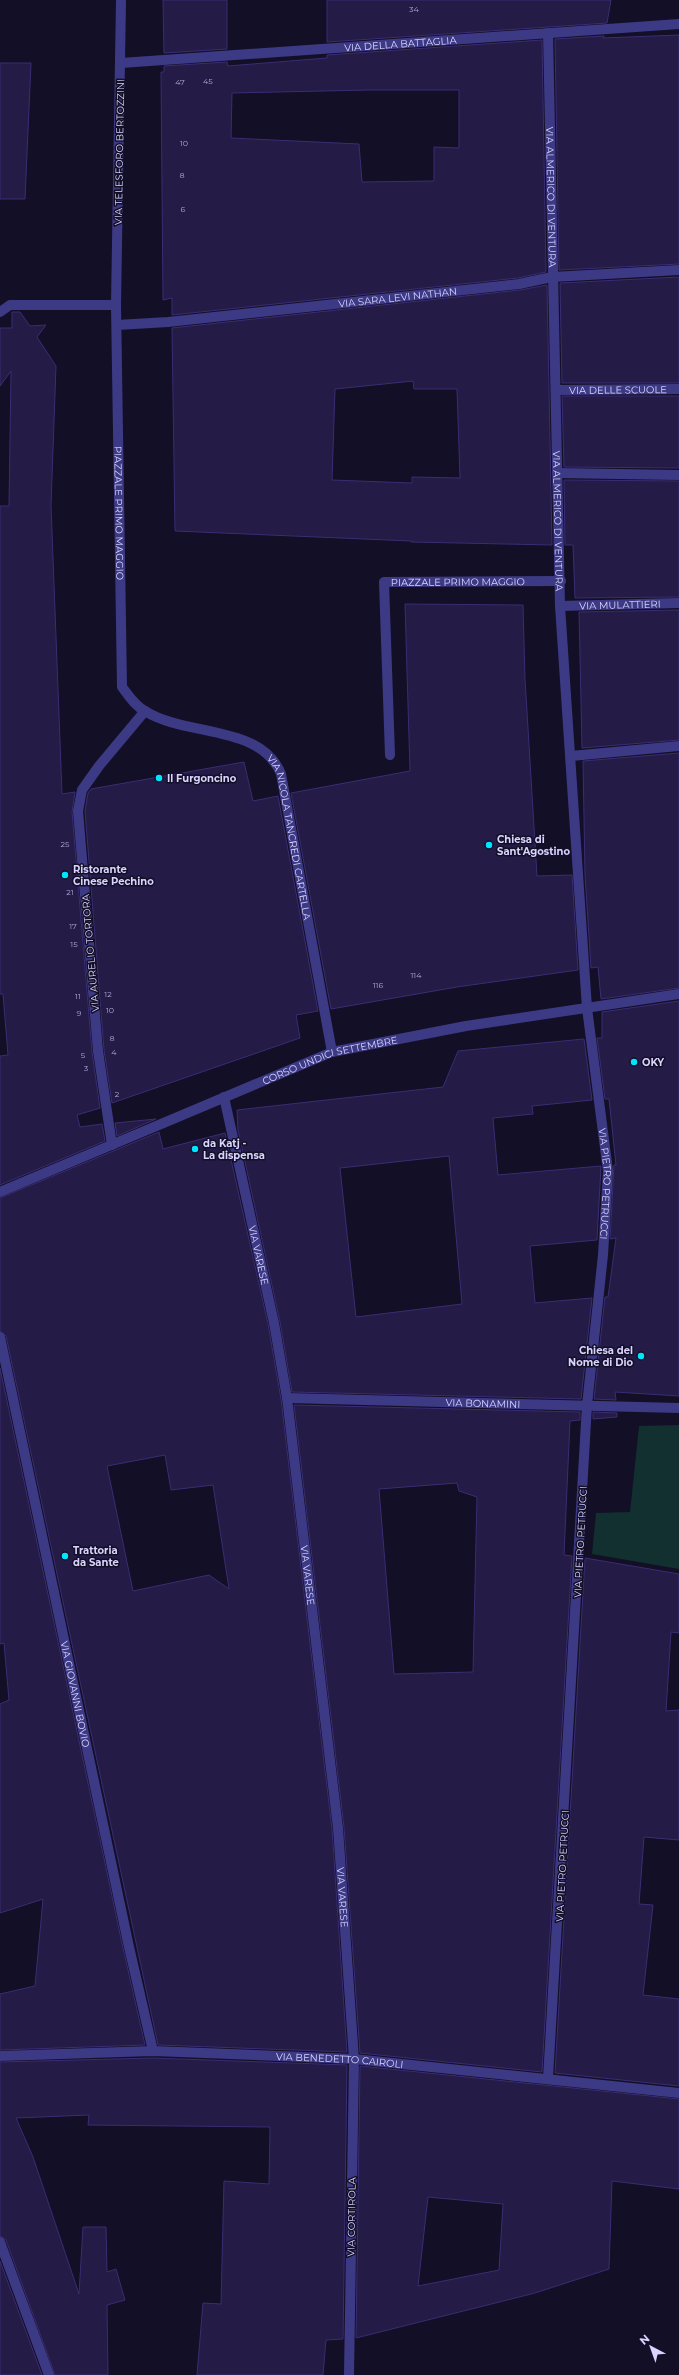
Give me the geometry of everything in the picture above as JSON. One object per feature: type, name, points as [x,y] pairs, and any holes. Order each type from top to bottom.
[{"type":"street","name":"VIA TELESFORO BERTOZZINI","points":[[116,305],[121,0]]},
{"type":"street","name":"VIA DELLA BATTAGLIA","points":[[121,63],[679,24]]},
{"type":"street","name":"VIA ALMERICO DI VENTURA","points":[[548,33],[552,277],[561,581],[560,606],[587,1008]]},
{"type":"street","name":"VIA SARA LEVI NATHAN","points":[[117,325],[168,322],[504,285],[552,277],[679,270]]},
{"type":"street","points":[[0,312],[10,305],[116,305]]},
{"type":"street","name":"PIAZZALE PRIMO MAGGIO","points":[[116,305],[122,687],[135,703],[145,712]]},
{"type":"street","name":"VIA DELLE SCUOLE","points":[[556,390],[679,389]]},
{"type":"street","points":[[557,473],[679,475]]},
{"type":"street","name":"PIAZZALE PRIMO MAGGIO","points":[[390,755],[384,582],[561,581]]},
{"type":"street","name":"VIA MULATTIERI","points":[[560,606],[679,604]]},
{"type":"street","name":"VIA NICOLA TANCREDI CARTELLA","points":[[145,712],[172,723],[247,741],[264,750],[277,764],[281,774],[332,1052]]},
{"type":"street","name":"VIA AURELIO TORTORA","points":[[112,1145],[98,1051],[78,811],[82,790],[99,766],[145,712]]},
{"type":"street","points":[[570,756],[679,746]]},
{"type":"street","name":"CORSO UNDICI SETTEMBRE","points":[[0,1192],[332,1052],[466,1026],[679,994]]},
{"type":"street","name":"VIA PIETRO PETRUCCI","points":[[548,2078],[587,1405],[603,1255],[608,1171],[587,1008]]},
{"type":"street","name":"VIA VARESE","points":[[224,1097],[274,1323],[287,1398],[338,1828],[354,2059]]},
{"type":"street","name":"VIA GIOVANNI BOVIO","points":[[0,1338],[129,1948],[153,2051]]},
{"type":"street","name":"VIA BONAMINI","points":[[287,1398],[679,1408]]},
{"type":"street","name":"VIA BENEDETTO CAIROLI","points":[[0,2056],[153,2051],[354,2059],[548,2078],[679,2093]]},
{"type":"street","name":"VIA CORTIROLA","points":[[349,2375],[354,2059]]},
{"type":"street","points":[[0,2242],[49,2375]]},
{"type":"green space","points":[[679,1425],[679,1569],[592,1554],[596,1513],[630,1512],[639,1426]]},
{"type":"building","points":[[163,0],[227,0],[227,49],[164,53]]},
{"type":"building","points":[[327,0],[611,0],[607,23],[327,42]]},
{"type":"building","points":[[679,35],[679,264],[559,270],[555,39],[604,36],[603,38]]},
{"type":"building","points":[[542,40],[546,272],[518,278],[172,315],[172,298],[163,300],[161,72],[164,72],[164,66],[227,62],[228,66],[327,58],[327,55]],"holes":[[[459,90],[459,148],[434,147],[434,181],[362,182],[359,144],[231,138],[232,93]]]},
{"type":"building","points":[[0,63],[31,63],[25,199],[0,199]]},
{"type":"building","points":[[679,277],[679,383],[562,383],[560,283]]},
{"type":"building","points":[[547,285],[552,545],[411,542],[175,531],[172,328],[520,290]],"holes":[[[413,381],[414,389],[457,389],[460,478],[412,477],[412,483],[332,480],[335,389]]]},
{"type":"building","points":[[12,312],[20,312],[30,326],[46,325],[37,337],[56,366],[51,505],[62,794],[75,792],[72,812],[92,1052],[100,1108],[77,1115],[80,1127],[102,1124],[105,1141],[0,1185],[0,1056],[8,1055],[3,994],[0,994],[0,506],[9,506],[11,371],[0,386],[0,328],[12,328]]},
{"type":"building","points":[[562,396],[679,396],[679,468],[564,467]]},
{"type":"building","points":[[564,480],[679,481],[679,597],[575,598],[573,545],[565,545]]},
{"type":"building","points":[[405,604],[523,605],[525,679],[537,876],[572,875],[578,970],[457,987],[331,1009],[291,793],[410,771]]},
{"type":"building","points":[[679,610],[679,740],[582,748],[579,612]]},
{"type":"building","points":[[679,753],[679,988],[601,999],[598,967],[591,968],[585,874],[583,761]]},
{"type":"building","points":[[244,762],[253,801],[278,796],[318,1011],[296,1015],[300,1038],[112,1103],[104,1050],[85,811],[88,793],[91,789]]},
{"type":"building","points":[[679,1001],[679,1396],[615,1392],[616,1400],[594,1399],[605,1297],[608,1297],[616,1238],[610,1239],[614,1165],[616,1165],[609,1099],[605,1099],[597,1038],[602,1038],[602,1012]]},
{"type":"building","points":[[584,1039],[592,1100],[532,1106],[533,1114],[493,1118],[498,1175],[601,1166],[597,1240],[530,1246],[535,1303],[592,1298],[581,1399],[292,1392],[280,1322],[238,1130],[237,1110],[443,1087],[458,1051]],"holes":[[[449,1156],[462,1304],[356,1317],[340,1168]]]},
{"type":"building","points":[[156,1119],[117,1136],[115,1123]]},
{"type":"building","points":[[159,1132],[163,1149],[225,1133],[268,1324],[281,1399],[332,1829],[347,2052],[158,2045],[6,1336],[0,1331],[0,1198]],"holes":[[[165,1455],[171,1490],[213,1485],[229,1589],[209,1575],[133,1591],[107,1466]]]},
{"type":"building","points":[[0,1368],[145,2045],[0,2050],[0,1994],[35,1986],[43,1899],[0,1913],[0,1704],[9,1700],[4,1643],[0,1644]]},
{"type":"building","points":[[294,1405],[580,1412],[580,1420],[570,1421],[564,1555],[572,1556],[542,2072],[360,2053],[344,1827]],"holes":[[[457,1483],[459,1491],[477,1497],[473,1672],[394,1674],[379,1489]]]},
{"type":"building","points":[[593,1412],[617,1413],[617,1417],[593,1419]]},
{"type":"building","points":[[585,1558],[679,1574],[679,1633],[671,1632],[666,1711],[679,1710],[679,1840],[644,1837],[639,1904],[653,1905],[643,1995],[679,1999],[679,2086],[555,2073]]},
{"type":"building","points":[[153,2058],[347,2065],[343,2339],[326,2340],[323,2375],[197,2375],[203,2303],[221,2304],[224,2181],[269,2184],[270,2127],[88,2125],[89,2115],[16,2118],[33,2157],[79,2294],[83,2227],[106,2227],[107,2272],[116,2269],[125,2300],[107,2305],[108,2375],[55,2375],[6,2240],[0,2236],[0,2062]]},
{"type":"building","points":[[360,2066],[679,2099],[679,2189],[612,2181],[609,2269],[535,2293],[356,2338]],"holes":[[[428,2197],[503,2204],[499,2270],[418,2286]]]},
{"type":"building","points":[[0,2261],[42,2375],[0,2375]]},
{"type":"place","name":"Il Furgoncino","points":[[159,778]]},
{"type":"place","name":"Chiesa di Sant'Agostino","points":[[489,845]]},
{"type":"place","name":"Ristorante Cinese Pechino","points":[[65,875]]},
{"type":"place","name":"OKY","points":[[634,1062]]},
{"type":"place","name":"da Katj - La dispensa","points":[[195,1149]]},
{"type":"place","name":"Chiesa del Nome di Dio","points":[[641,1356]]},
{"type":"place","name":"Trattoria da Sante","points":[[65,1556]]}]
